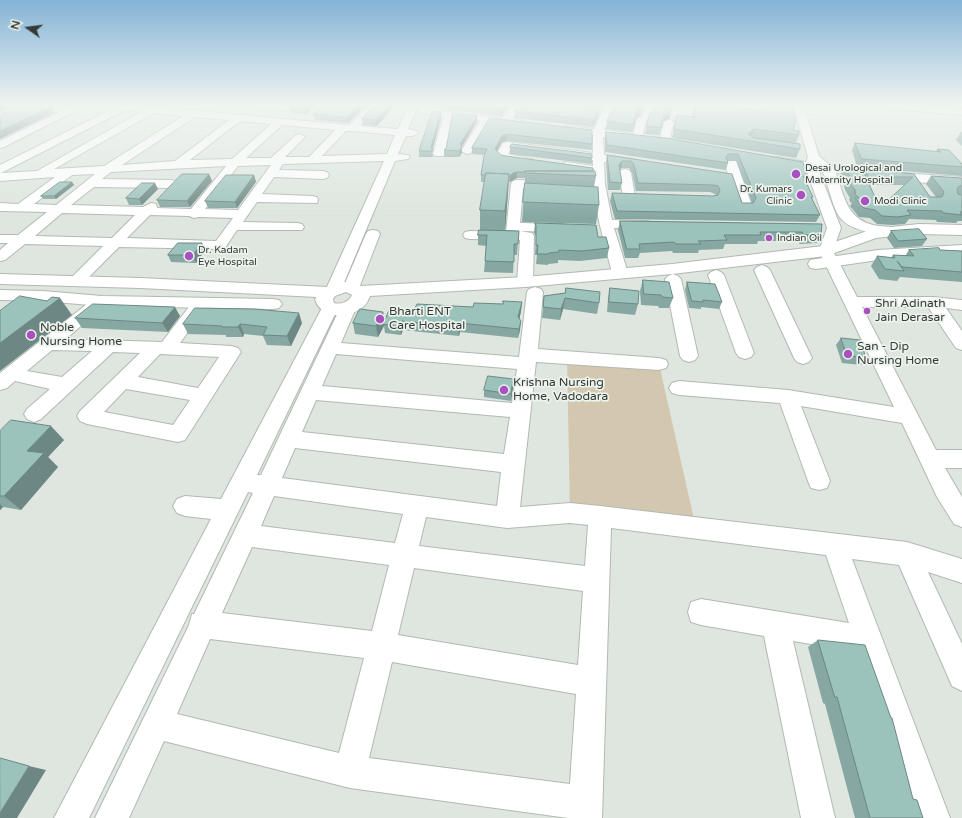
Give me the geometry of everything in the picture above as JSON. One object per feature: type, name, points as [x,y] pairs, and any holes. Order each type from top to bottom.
[{"type":"highway","points":[[0,295],[43,296],[102,301],[201,303],[342,298],[673,279],[762,270],[829,256],[873,234],[920,229],[960,232]]},
{"type":"highway","points":[[530,287],[620,273],[829,256],[878,255],[962,250]]},
{"type":"highway","points":[[0,279],[76,281],[342,298]]},
{"type":"street","points":[[0,170],[53,142]]},
{"type":"street","points":[[40,173],[95,142]]},
{"type":"street","points":[[0,258],[109,168],[149,142]]},
{"type":"street","points":[[178,164],[206,142]]},
{"type":"street","points":[[194,214],[234,163],[257,142]]},
{"type":"street","points":[[0,239],[220,245],[255,198],[275,166],[296,142]]},
{"type":"street","points":[[312,160],[329,142]]},
{"type":"street","points":[[112,818],[289,440],[330,348],[342,298],[391,158],[400,142]]},
{"type":"street","points":[[398,172],[404,157],[404,142]]},
{"type":"street","points":[[439,154],[442,142]]},
{"type":"street","points":[[467,151],[472,142]]},
{"type":"street","points":[[521,147],[524,142]]},
{"type":"street","points":[[599,142],[601,193],[607,227],[620,273]]},
{"type":"street","points":[[808,142],[834,228],[829,256],[945,490],[962,517]]},
{"type":"street","points":[[537,162],[502,156],[507,145],[600,156],[644,163]]},
{"type":"street","points":[[354,159],[364,147]]},
{"type":"street","points":[[796,148],[812,157],[828,169],[914,178],[962,181]]},
{"type":"street","points":[[714,149],[742,154]]},
{"type":"street","points":[[727,152],[734,177],[745,206]]},
{"type":"street","points":[[275,166],[312,160],[404,157]]},
{"type":"street","points":[[765,158],[812,157]]},
{"type":"street","points":[[0,177],[109,168],[178,164],[234,163],[275,166],[323,175]]},
{"type":"street","points":[[76,281],[146,212],[191,164]]},
{"type":"street","points":[[553,164],[599,170]]},
{"type":"street","points":[[828,169],[844,213],[849,218],[864,227],[893,231]]},
{"type":"street","points":[[22,207],[69,172]]},
{"type":"street","points":[[625,173],[629,196]]},
{"type":"street","points":[[11,187],[27,175]]},
{"type":"street","points":[[719,175],[734,177]]},
{"type":"street","points":[[914,178],[922,190]]},
{"type":"street","points":[[90,183],[172,184]]},
{"type":"street","points":[[513,232],[517,184],[562,184]]},
{"type":"street","points":[[584,184],[601,193],[644,197]]},
{"type":"street","points":[[502,187],[531,198]]},
{"type":"street","points":[[586,200],[601,193]]},
{"type":"street","points":[[255,198],[312,200]]},
{"type":"street","points":[[0,207],[194,214],[243,214]]},
{"type":"street","points":[[71,818],[241,482],[342,298],[377,222]]},
{"type":"street","points":[[592,229],[661,225]]},
{"type":"street","points":[[235,226],[297,227]]},
{"type":"street","points":[[818,228],[834,228]]},
{"type":"street","points":[[470,235],[576,229]]},
{"type":"street","points":[[507,518],[528,360],[530,287],[527,236],[513,232]]},
{"type":"street","points":[[762,270],[803,358]]},
{"type":"street","points":[[716,275],[745,353]]},
{"type":"street","points":[[673,279],[689,356]]},
{"type":"street","points":[[25,310],[43,296]]},
{"type":"street","points":[[5,379],[102,301]]},
{"type":"street","points":[[852,302],[933,302],[962,305]]},
{"type":"street","points":[[933,302],[962,344]]},
{"type":"street","points":[[47,344],[162,348],[232,352],[178,434],[88,416],[122,381],[162,348],[201,303]]},
{"type":"street","points":[[34,414],[108,346]]},
{"type":"street","points":[[330,348],[528,360],[659,364]]},
{"type":"street","points":[[5,379],[66,385]]},
{"type":"street","points":[[122,381],[204,396]]},
{"type":"street","points":[[679,388],[788,397],[909,417]]},
{"type":"street","points":[[310,392],[521,411]]},
{"type":"street","points":[[788,397],[819,481]]},
{"type":"street","points":[[289,440],[513,464]]},
{"type":"street","points":[[930,459],[962,459]]},
{"type":"street","points":[[241,482],[507,518],[570,513],[835,545],[907,554],[962,571]]},
{"type":"street","points":[[185,506],[227,510]]},
{"type":"street","points":[[350,772],[417,506]]},
{"type":"street","points":[[156,724],[350,772],[585,811],[600,516]]},
{"type":"street","points":[[245,534],[404,556],[597,580]]},
{"type":"street","points":[[835,545],[933,818]]},
{"type":"street","points":[[907,554],[962,676]]},
{"type":"street","points":[[701,612],[869,640]]},
{"type":"street","points":[[202,624],[381,646],[592,682]]},
{"type":"street","points":[[775,624],[818,818]]},
{"type":"shaded area","points":[[567,357],[659,364],[696,528],[570,513]]},
{"type":"building","points":[[422,142],[432,142],[431,147],[433,151],[419,151]]},
{"type":"building","points":[[447,142],[461,142],[460,144],[462,147],[459,151],[444,150]]},
{"type":"building","points":[[475,142],[499,142],[495,149],[501,155],[593,168],[593,171],[525,171],[513,173],[510,176],[509,174],[486,173],[486,175],[481,175],[484,156],[487,149],[472,148]]},
{"type":"building","points":[[576,142],[592,142],[592,144]]},
{"type":"building","points":[[607,142],[690,142],[803,162],[807,177],[803,176],[820,215],[617,211],[612,193],[713,196],[718,195],[720,190],[718,186],[713,185],[638,183],[634,165],[631,161],[622,161],[619,165],[622,183],[610,182],[607,155],[732,174],[742,203],[753,203],[756,198],[738,154],[728,154],[726,157],[728,163],[607,145]]},
{"type":"building","points":[[757,142],[786,142],[800,144],[800,149]]},
{"type":"building","points":[[855,143],[941,152],[937,149],[949,150],[962,164],[962,167],[862,159]]},
{"type":"building","points":[[512,144],[592,154],[592,158],[510,147]]},
{"type":"building","points":[[844,167],[862,169],[874,195],[884,204],[913,177],[868,177],[865,169],[914,174],[930,197],[942,197],[944,192],[931,176],[962,178],[962,186],[959,186],[957,190],[958,194],[962,195],[962,212],[960,212],[962,215],[943,213],[942,211],[907,210],[911,215],[897,217],[882,216],[875,210],[864,208],[855,198],[859,198],[854,193],[856,193],[854,191],[856,191],[848,179],[853,179]]},
{"type":"building","points":[[525,171],[595,171],[596,176],[525,173]]},
{"type":"building","points":[[486,173],[509,174],[505,211],[480,210]]},
{"type":"building","points":[[182,174],[209,174],[187,201],[157,200]]},
{"type":"building","points":[[226,175],[254,175],[235,202],[205,201]]},
{"type":"building","points":[[60,182],[72,182],[54,196],[41,196]]},
{"type":"building","points":[[142,183],[155,183],[139,199],[126,198]]},
{"type":"building","points":[[525,183],[598,187],[599,205],[523,202]]},
{"type":"building","points":[[620,221],[822,224],[821,234],[804,235],[802,232],[760,232],[761,235],[724,235],[727,240],[698,241],[701,244],[676,244],[674,242],[639,244],[640,249],[627,249]]},
{"type":"building","points":[[535,223],[596,225],[598,237],[606,237],[609,248],[582,251],[559,250],[559,252],[549,254],[537,254],[538,245],[536,245]]},
{"type":"building","points":[[919,229],[927,239],[898,241],[891,231]]},
{"type":"building","points":[[479,230],[519,231],[518,244],[514,244],[514,262],[485,261],[487,235],[478,235]]},
{"type":"building","points":[[178,243],[202,243],[193,255],[168,255]]},
{"type":"building","points":[[939,248],[940,250],[962,251],[962,272],[902,267],[897,261],[904,271],[885,269],[877,256],[895,258],[893,255],[914,256],[909,250]]},
{"type":"building","points":[[643,280],[669,282],[673,298],[662,297],[661,295],[644,294]]},
{"type":"building","points":[[687,282],[715,284],[722,302],[703,300],[703,302],[692,301]]},
{"type":"building","points":[[566,288],[600,292],[599,303],[565,298],[561,309],[543,307],[544,296],[565,293]]},
{"type":"building","points":[[610,288],[639,291],[638,304],[609,302]]},
{"type":"building","points":[[20,296],[47,301],[52,297],[60,298],[0,343],[0,311]]},
{"type":"building","points":[[503,301],[522,302],[518,317],[521,321],[519,329],[459,323],[458,327],[402,321],[400,327],[383,324],[390,308],[414,310],[417,304],[473,307],[474,303],[503,304]]},
{"type":"building","points":[[93,304],[175,307],[162,323],[75,318]]},
{"type":"building","points":[[195,308],[254,309],[299,313],[287,336],[263,335],[267,327],[240,324],[238,327],[222,327],[183,324]]},
{"type":"building","points":[[360,309],[383,312],[376,326],[353,323]]},
{"type":"building","points":[[841,338],[860,340],[866,358],[847,355]]},
{"type":"building","points":[[488,376],[513,379],[511,394],[484,390]]},
{"type":"building","points":[[11,420],[51,426],[27,451],[44,453],[4,496],[0,496],[0,431]]},
{"type":"building","points":[[818,640],[865,645],[892,718],[913,799],[917,800],[923,818],[870,818],[837,697],[835,697]]},
{"type":"building","points":[[0,758],[29,766],[0,813]]},
{"type":"place","name":"Desai Urological and Maternity Hospital","points":[[796,174]]},
{"type":"place","name":"Dr. Kumars Clinic","points":[[801,195]]},
{"type":"place","name":"Modi Clinic","points":[[865,201]]},
{"type":"place","name":"Indian Oil","points":[[769,238]]},
{"type":"place","name":"Dr. Kadam Eye Hospital","points":[[189,256]]},
{"type":"place","name":"Shri Adinath Jain Derasar","points":[[867,311]]},
{"type":"place","name":"Bharti ENT Care Hospital","points":[[380,319]]},
{"type":"place","name":"Noble Nursing Home","points":[[31,335]]},
{"type":"place","name":"San - Dip Nursing Home","points":[[848,354]]},
{"type":"place","name":"Krishna Nursing Home, Vadodara","points":[[504,390]]}]
